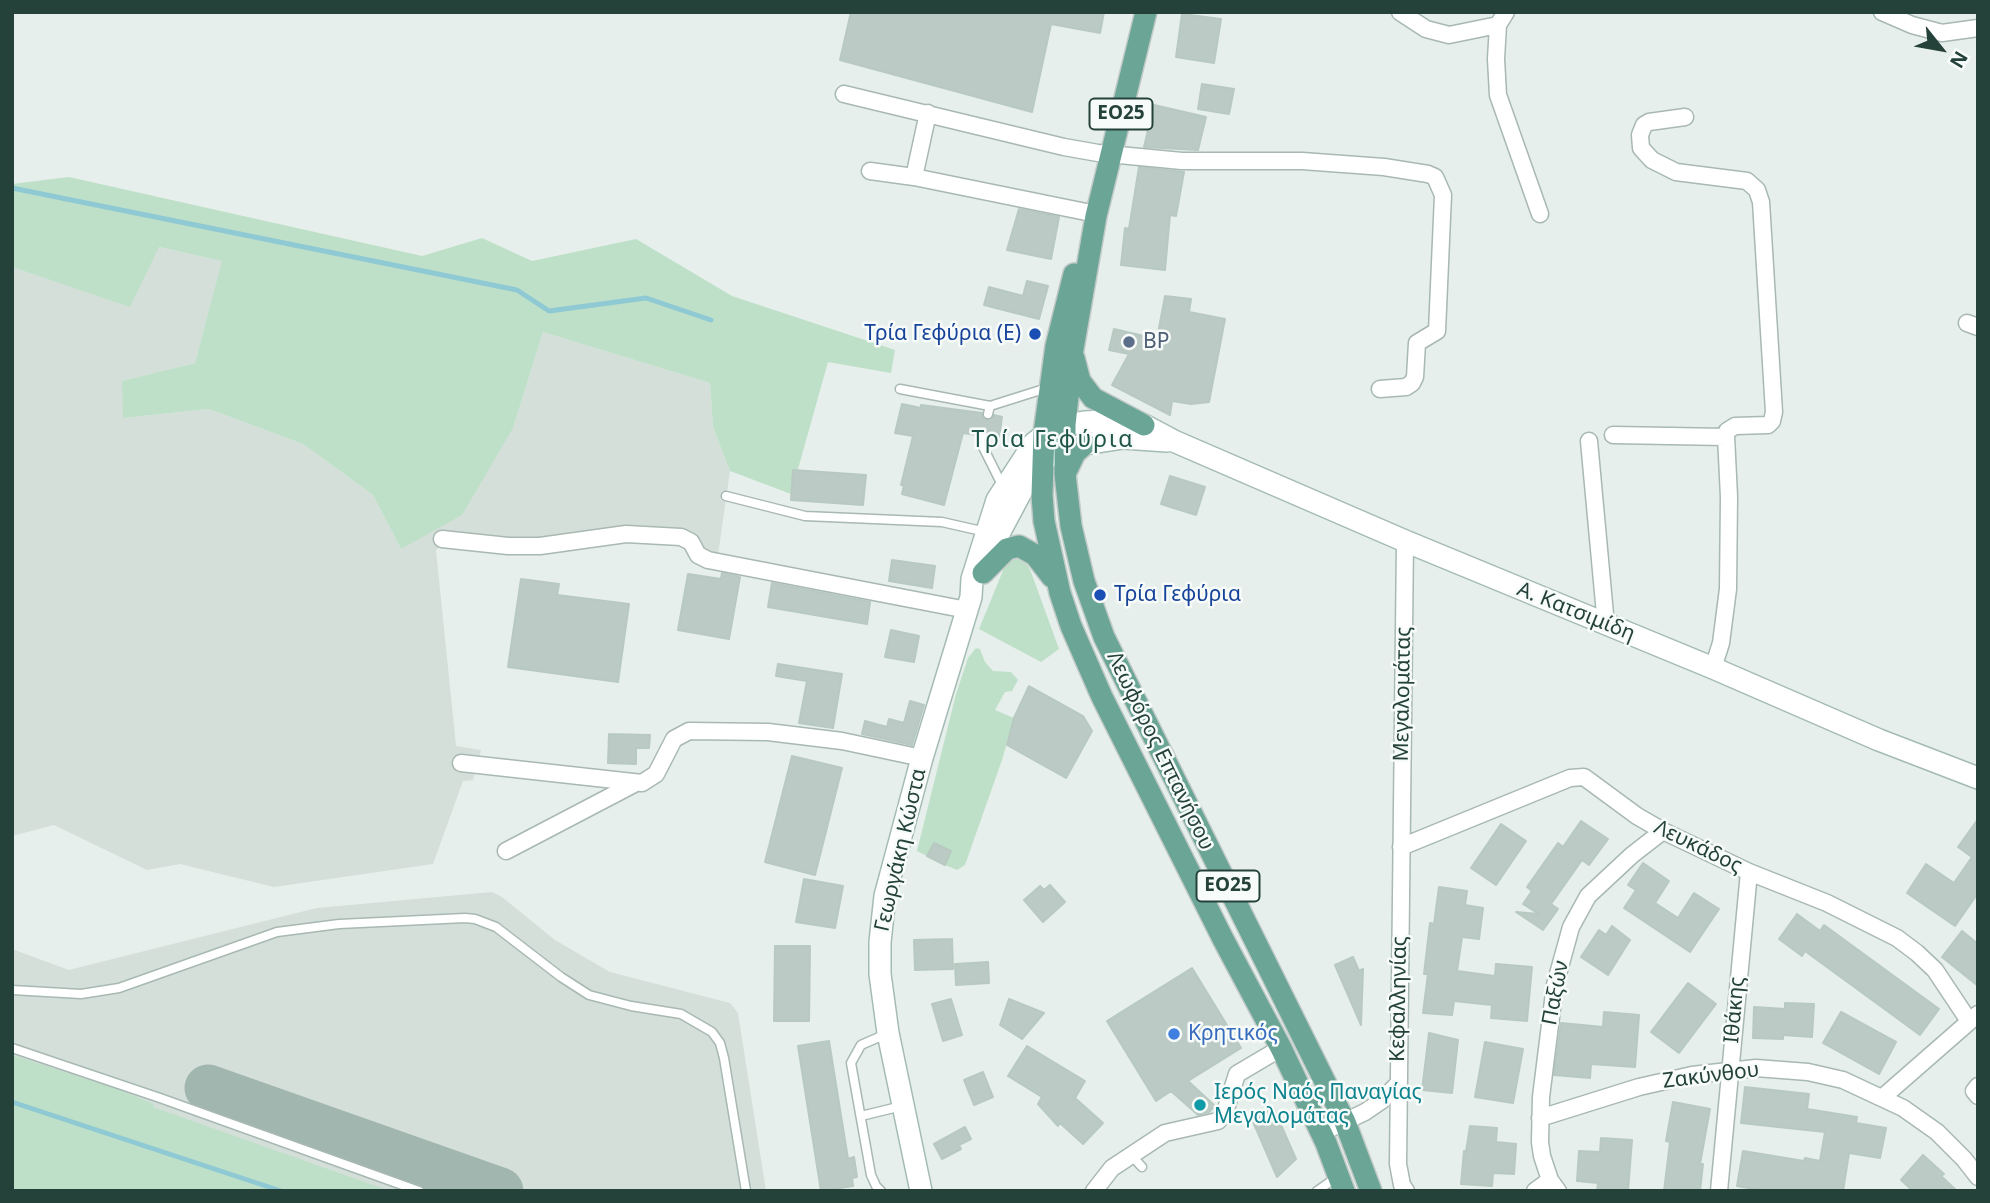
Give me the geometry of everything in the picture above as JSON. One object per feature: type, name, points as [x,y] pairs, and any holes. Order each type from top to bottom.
[{"type":"main road","name":"ΕΟ25","points":[[1075,446],[1065,425],[1073,349],[1096,215],[1146,12]]},
{"type":"main road","name":"ΕΟ25","points":[[1043,461],[1049,387],[1056,346],[1076,266],[1096,215]]},
{"type":"main road","points":[[1073,349],[1080,381],[1093,398],[1144,425]]},
{"type":"main road","name":"Α. Κατσιμίδη","points":[[1044,433],[1065,425],[1123,420],[1144,425],[1176,442],[1405,541],[1713,668],[1879,740],[1978,778]]},
{"type":"main road","name":"Γεωργάκη Κώστα","points":[[969,603],[972,579],[986,532],[1004,489],[1044,433]]},
{"type":"main road","name":"Α. Κατσιμίδη","points":[[1043,461],[1075,446],[1123,438],[1176,442]]},
{"type":"main road","name":"Λεωφόρος Επτανήσου","points":[[1075,446],[1065,474],[1071,526],[1079,566],[1104,637],[1345,1122],[1371,1191]]},
{"type":"main road","name":"Γεωργάκη Κώστα","points":[[921,1191],[888,1033],[880,974],[881,930],[886,896],[922,758],[969,603],[1018,494],[1043,461]]},
{"type":"main road","name":"Λεωφόρος Επτανήσου","points":[[1043,461],[1044,522],[1060,593],[1071,626],[1102,697],[1223,939],[1281,1048],[1342,1183]]},
{"type":"main road","points":[[984,573],[1007,549],[1024,547],[1044,564],[1060,593]]},
{"type":"street","points":[[1400,12],[1426,29],[1449,35],[1502,19],[1496,59],[1498,95],[1540,214]]},
{"type":"street","points":[[1882,12],[1912,25],[1942,33],[1978,28]]},
{"type":"street","points":[[844,94],[1063,147],[1111,155],[1182,162],[1288,160],[1352,164],[1418,171],[1435,177],[1443,195],[1437,331],[1417,343],[1415,377],[1412,383],[1405,387],[1380,389]]},
{"type":"street","points":[[914,177],[928,113]]},
{"type":"street","points":[[1685,117],[1649,122],[1644,125],[1639,142],[1645,154],[1676,172],[1747,181],[1758,190],[1761,202],[1774,417],[1766,426],[1730,427],[1726,437],[1729,497],[1728,589],[1721,643],[1713,668]]},
{"type":"street","points":[[870,171],[914,177],[1096,215]]},
{"type":"street","points":[[1613,435],[1726,437]]},
{"type":"street","points":[[1589,441],[1605,625]]},
{"type":"street","points":[[442,539],[508,546],[540,546],[626,534],[681,537],[691,542],[698,555],[708,560],[969,603]]},
{"type":"street","name":"Μεγαλομάτας","points":[[1401,847],[1405,541]]},
{"type":"street","points":[[506,851],[636,783],[652,779],[674,739],[690,731],[768,732],[842,741],[922,758]]},
{"type":"street","points":[[461,763],[636,783]]},
{"type":"street","name":"Λευκάδος","points":[[1401,847],[1579,776],[1591,781],[1637,816],[1664,831],[1749,872],[1827,903],[1903,942],[1935,970],[1973,1018]]},
{"type":"street","name":"Παξών","points":[[1554,1185],[1542,1156],[1540,1118],[1543,1070],[1551,1009],[1571,928],[1588,896],[1632,855],[1664,831]]},
{"type":"street","name":"Κεφαλληνίας","points":[[1401,847],[1398,1164],[1402,1185],[1406,1191]]},
{"type":"street","name":"Ιθάκης","points":[[1719,1191],[1749,872]]},
{"type":"street","points":[[1883,1097],[1973,1018]]},
{"type":"street","points":[[1094,1191],[1112,1168],[1137,1161],[1165,1133],[1218,1121],[1226,1112],[1237,1074],[1281,1048]]},
{"type":"street","name":"Ζακύνθου","points":[[1540,1118],[1639,1087],[1692,1075],[1730,1070],[1780,1070],[1827,1075],[1883,1097],[1903,1108],[1937,1132],[1978,1177]]},
{"type":"street","points":[[1321,1132],[1345,1122],[1381,1101],[1398,1084]]},
{"type":"street","points":[[1978,1086],[1974,1091],[1978,1096]]},
{"type":"street","points":[[1535,1191],[1554,1185]]},
{"type":"lane","points":[[900,389],[989,410],[1049,387]]},
{"type":"lane","points":[[983,436],[983,447],[1004,489]]},
{"type":"lane","points":[[726,496],[804,516],[942,522],[986,532]]},
{"type":"lane","points":[[12,989],[81,994],[119,988],[277,932],[339,924],[475,919],[496,928],[589,995],[631,1006],[681,1014],[712,1032],[720,1043],[724,1058],[746,1191]]},
{"type":"lane","points":[[881,1191],[871,1175],[851,1063],[861,1045],[888,1033]]},
{"type":"lane","points":[[12,1048],[419,1191]]},
{"type":"lane","points":[[861,1116],[903,1106]]},
{"type":"lane","points":[[1317,1191],[1342,1183]]},
{"type":"shaded area","points":[[158,247],[223,261],[195,363],[123,381],[123,418],[209,409],[303,444],[373,495],[401,549],[513,428],[543,332],[710,383],[713,427],[730,471],[718,555],[707,553],[695,539],[535,541],[458,536],[436,550],[456,746],[481,750],[473,780],[463,781],[433,864],[274,887],[180,864],[147,870],[54,825],[12,836],[12,267],[130,306]]},
{"type":"shaded area","points":[[492,892],[555,940],[610,972],[730,1003],[738,1013],[766,1191],[12,1191],[12,949],[69,970],[317,908]]},
{"type":"green space","points":[[69,177],[422,256],[482,238],[532,261],[636,239],[732,296],[895,350],[891,373],[828,362],[791,494],[730,471],[713,427],[710,383],[543,332],[513,428],[462,515],[401,549],[373,495],[303,444],[209,409],[123,418],[122,381],[195,363],[222,261],[159,247],[130,307],[12,267],[12,184]]},
{"type":"green space","points":[[1018,559],[1027,564],[1031,572],[1059,649],[1041,662],[979,629],[1004,568],[1011,560]]},
{"type":"green space","points":[[976,648],[980,649],[985,662],[993,671],[1011,672],[1018,680],[1012,691],[1005,692],[995,710],[1014,718],[965,865],[957,870],[945,865],[951,851],[934,843],[927,856],[917,851],[956,694],[968,658]]},
{"type":"green space","points":[[12,1055],[114,1088],[154,1104],[153,1107],[390,1191],[12,1191]]},
{"type":"building","points":[[851,12],[1104,12],[1100,33],[1051,24],[1032,112],[840,60]]},
{"type":"building","points":[[1182,14],[1221,19],[1214,63],[1176,57]]},
{"type":"building","points":[[1202,84],[1234,89],[1229,114],[1198,109]]},
{"type":"building","points":[[1154,105],[1206,117],[1198,150],[1144,147]]},
{"type":"building","points":[[1139,167],[1184,172],[1176,216],[1170,215],[1165,270],[1121,265],[1125,228],[1129,229]]},
{"type":"building","points":[[1019,209],[1059,217],[1051,259],[1007,250]]},
{"type":"building","points":[[1027,281],[1048,286],[1039,319],[984,305],[989,287],[1023,296]]},
{"type":"building","points":[[1165,296],[1191,299],[1189,312],[1225,319],[1209,402],[1191,404],[1172,401],[1170,415],[1112,385],[1129,354],[1109,350],[1114,329],[1157,339]]},
{"type":"building","points":[[902,404],[982,413],[987,420],[994,415],[1002,417],[999,438],[990,437],[984,430],[977,435],[963,433],[944,505],[902,494],[904,485],[901,485],[913,436],[895,433]]},
{"type":"building","points":[[793,470],[866,475],[863,505],[791,500]]},
{"type":"building","points":[[1170,476],[1205,487],[1196,515],[1161,504]]},
{"type":"building","points":[[892,560],[935,566],[932,588],[889,581]]},
{"type":"building","points":[[722,573],[740,577],[729,639],[678,630],[688,574],[721,579]]},
{"type":"building","points":[[521,579],[559,584],[557,595],[629,604],[618,682],[508,667]]},
{"type":"building","points":[[772,583],[870,602],[867,624],[768,607]]},
{"type":"building","points":[[891,630],[919,636],[914,662],[885,657]]},
{"type":"building","points":[[778,664],[842,674],[833,728],[799,723],[807,681],[776,676]]},
{"type":"building","points":[[1029,686],[1083,716],[1092,731],[1066,778],[1007,745],[1014,718]]},
{"type":"building","points":[[910,701],[924,705],[912,745],[862,734],[865,721],[887,727],[889,719],[904,723]]},
{"type":"building","points":[[609,734],[650,735],[649,748],[636,748],[636,764],[608,763]]},
{"type":"building","points":[[792,756],[842,768],[815,875],[765,862]]},
{"type":"building","points":[[1978,819],[1978,893],[1955,926],[1907,893],[1926,864],[1954,883],[1972,857],[1958,847]]},
{"type":"building","points":[[1581,821],[1608,839],[1589,865],[1582,860],[1551,904],[1558,909],[1543,930],[1516,912],[1539,914],[1523,904],[1532,891],[1527,887],[1558,843],[1563,847]]},
{"type":"building","points":[[1501,824],[1526,841],[1496,885],[1471,868]]},
{"type":"building","points":[[934,843],[951,851],[945,865],[927,856]]},
{"type":"building","points":[[1643,863],[1669,881],[1655,903],[1678,918],[1694,893],[1719,909],[1690,952],[1624,908],[1636,890],[1628,885]]},
{"type":"building","points":[[804,879],[843,886],[835,928],[796,922]]},
{"type":"building","points":[[1050,885],[1065,902],[1043,922],[1024,900],[1040,886],[1044,890]]},
{"type":"building","points":[[1439,887],[1467,891],[1465,905],[1483,908],[1479,939],[1462,937],[1457,971],[1495,976],[1496,964],[1532,967],[1527,1021],[1491,1018],[1492,1005],[1454,1001],[1452,1015],[1423,1013],[1430,923],[1434,924]]},
{"type":"building","points":[[1797,914],[1820,931],[1824,925],[1939,1009],[1920,1035],[1805,951],[1802,956],[1779,939]]},
{"type":"building","points":[[1612,926],[1630,940],[1608,975],[1581,957],[1599,930],[1606,935]]},
{"type":"building","points":[[1962,931],[1978,944],[1978,986],[1942,957]]},
{"type":"building","points":[[952,939],[953,969],[915,970],[914,940]]},
{"type":"building","points":[[775,946],[810,946],[809,1021],[774,1021]]},
{"type":"building","points":[[1353,957],[1359,971],[1363,969],[1361,1025],[1335,965]]},
{"type":"building","points":[[988,962],[989,983],[956,985],[955,964]]},
{"type":"building","name":"Κρητικός","points":[[1192,968],[1241,1048],[1188,1081],[1215,1106],[1209,1112],[1198,1115],[1171,1091],[1156,1101],[1107,1021]]},
{"type":"building","points":[[1688,983],[1716,1004],[1679,1053],[1651,1032]]},
{"type":"building","points":[[951,999],[962,1035],[943,1041],[932,1004]]},
{"type":"building","points":[[1009,999],[1044,1013],[1022,1039],[1000,1025]]},
{"type":"building","points":[[1785,1003],[1814,1004],[1812,1037],[1783,1035],[1783,1039],[1753,1038],[1754,1007],[1785,1009]]},
{"type":"building","points":[[1604,1012],[1639,1015],[1635,1067],[1591,1064],[1590,1078],[1554,1075],[1561,1023],[1603,1027]]},
{"type":"building","points":[[1841,1012],[1896,1042],[1879,1074],[1823,1043]]},
{"type":"building","points":[[1429,1033],[1458,1040],[1452,1093],[1422,1090]]},
{"type":"building","points":[[829,1041],[848,1159],[854,1157],[857,1177],[852,1178],[853,1186],[821,1191],[798,1046]]},
{"type":"building","points":[[1485,1042],[1523,1049],[1513,1103],[1475,1097]]},
{"type":"building","points":[[1027,1046],[1085,1081],[1075,1098],[1103,1123],[1083,1144],[1060,1123],[1058,1126],[1038,1104],[1042,1097],[1008,1076]]},
{"type":"building","points":[[983,1072],[993,1097],[974,1105],[964,1080]]},
{"type":"building","points":[[1745,1087],[1809,1094],[1807,1109],[1857,1117],[1856,1123],[1886,1128],[1880,1158],[1849,1153],[1843,1191],[1765,1191],[1737,1186],[1743,1151],[1820,1161],[1825,1132],[1741,1123]]},
{"type":"building","points":[[1673,1102],[1710,1109],[1700,1164],[1703,1164],[1700,1191],[1664,1191],[1670,1142],[1666,1141]]},
{"type":"building","points":[[1273,1107],[1296,1159],[1277,1177],[1251,1117]]},
{"type":"building","points":[[1470,1126],[1497,1128],[1496,1142],[1516,1144],[1514,1174],[1493,1173],[1492,1186],[1461,1184]]},
{"type":"building","points":[[965,1127],[971,1139],[959,1145],[961,1149],[942,1159],[934,1144]]},
{"type":"building","points":[[1601,1138],[1632,1140],[1628,1191],[1597,1191],[1598,1183],[1577,1181],[1579,1151],[1600,1152]]},
{"type":"building","points":[[1923,1155],[1944,1174],[1941,1176],[1957,1191],[1913,1191],[1901,1180]]},
{"type":"waterway","points":[[12,188],[517,290],[549,311],[646,298],[711,320]]},
{"type":"waterway","points":[[12,1102],[281,1191]]},
{"type":"taxiway","points":[[208,1088],[500,1191]]},
{"type":"place","name":"Τρία Γεφύρια (E)","points":[[1035,334]]},
{"type":"place","name":"BP","points":[[1129,342]]},
{"type":"place","name":"Τρία Γεφύρια","points":[[1100,595]]},
{"type":"place","name":"Κρητικός","points":[[1174,1034]]},
{"type":"place","name":"Ιερός Ναός Παναγίας Μεγαλομάτας","points":[[1200,1105]]},
{"type":"district","name":"Τρία Γεφύρια","points":[[1053,440]]}]
